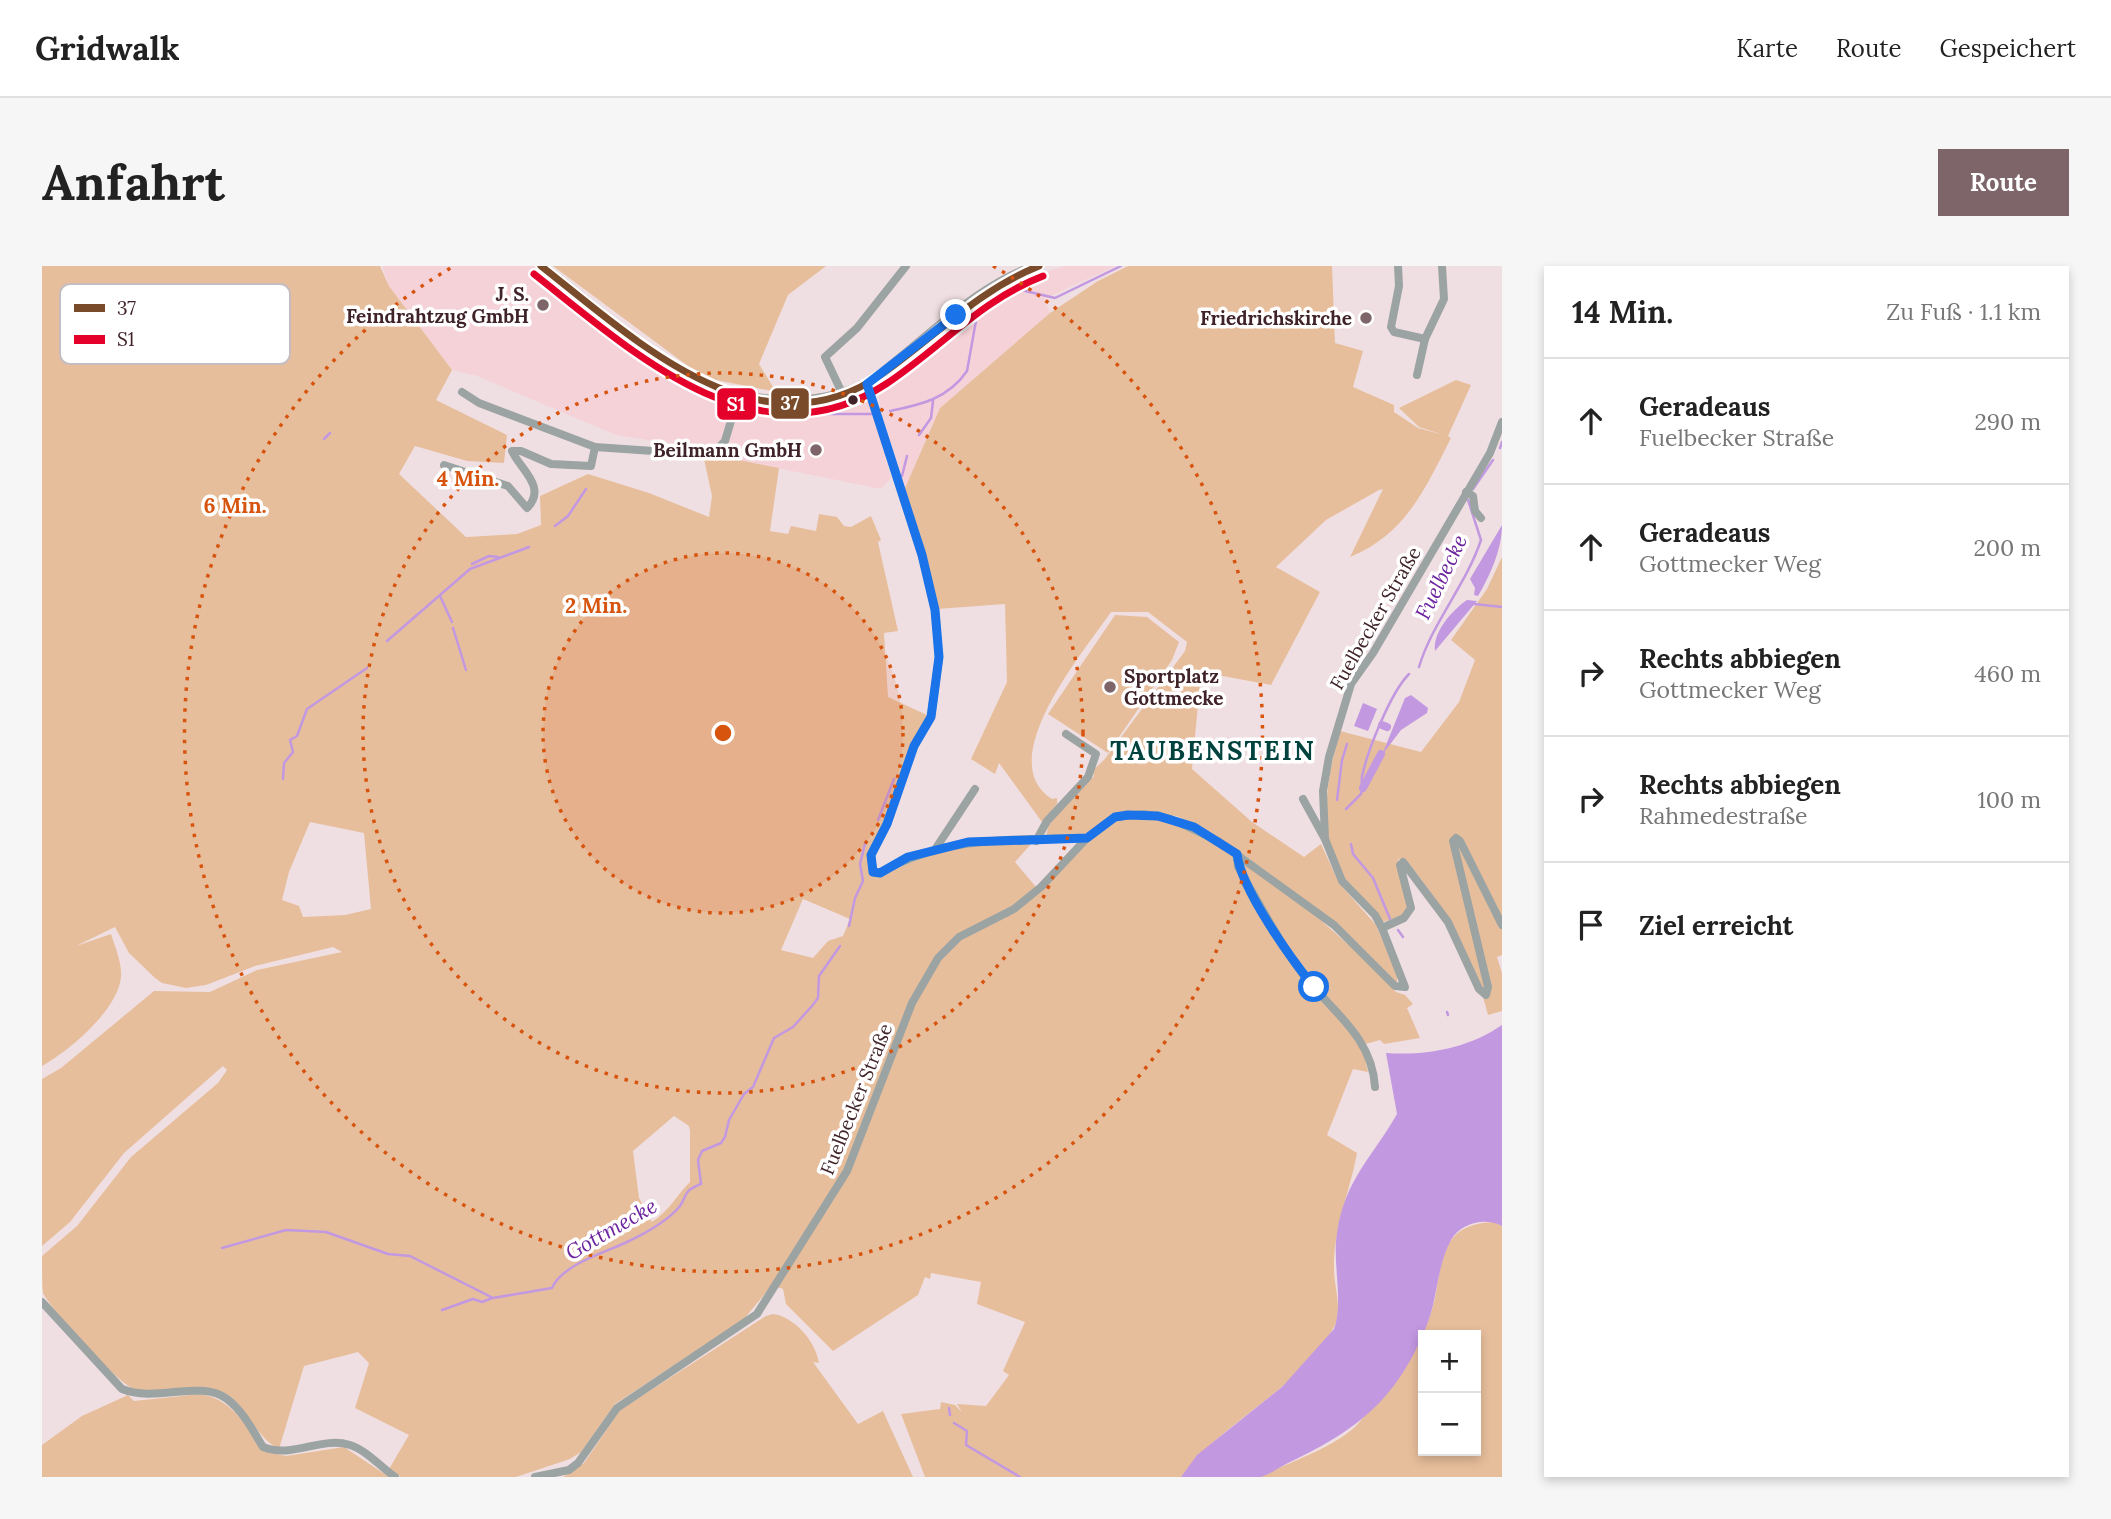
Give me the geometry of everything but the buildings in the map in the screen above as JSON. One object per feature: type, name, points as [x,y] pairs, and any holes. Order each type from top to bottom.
[{"type":"main road","points":[[541,266],[670,364],[698,380],[737,400],[793,402],[843,396],[867,384],[988,290],[1039,266]]},
{"type":"street","points":[[843,396],[825,357],[857,328],[906,266]]},
{"type":"street","points":[[1398,266],[1399,286],[1391,327],[1394,332],[1425,339]]},
{"type":"street","points":[[1417,375],[1425,339],[1444,299],[1442,266]]},
{"type":"street","points":[[867,384],[922,555],[935,610],[939,657],[931,717],[914,746],[887,824],[871,855],[873,872],[880,873],[908,857],[936,848],[989,840],[1087,838]]},
{"type":"street","points":[[461,392],[478,403],[596,447],[673,454],[713,453],[724,441],[737,400]]},
{"type":"street","name":"Fuelbecker Straße","points":[[535,1477],[569,1470],[578,1463],[617,1408],[757,1314],[847,1171],[912,1003],[938,958],[959,936],[1014,909],[1041,887],[1087,838],[1115,817],[1158,816],[1194,827],[1237,854],[1334,925],[1401,989],[1405,987],[1382,928],[1342,881],[1325,839],[1323,791],[1351,684],[1373,653],[1490,453],[1502,422]]},
{"type":"street","points":[[444,465],[508,486],[527,508],[534,494],[533,484],[512,451],[562,466],[591,466],[596,447]]},
{"type":"street","points":[[1466,492],[1473,496],[1475,511],[1481,518]]},
{"type":"street","points":[[1036,841],[1047,821],[1088,777],[1096,754],[1066,734]]},
{"type":"street","points":[[936,848],[975,789]]},
{"type":"street","points":[[1303,799],[1325,839]]},
{"type":"street","points":[[1382,928],[1404,918],[1410,908],[1400,865],[1403,862],[1448,922],[1479,989],[1486,995],[1488,987],[1453,841],[1455,838],[1460,841],[1502,925]]},
{"type":"street","points":[[1237,854],[1238,867],[1302,973],[1366,1047],[1374,1072],[1375,1087]]},
{"type":"street","points":[[42,1303],[122,1389],[137,1395],[193,1390],[217,1394],[240,1411],[263,1447],[289,1452],[327,1444],[347,1444],[395,1477]]},
{"type":"shaded area","points":[[42,266],[380,266],[389,286],[452,370],[436,400],[507,435],[504,463],[467,461],[415,446],[399,474],[466,537],[517,534],[541,525],[540,496],[588,474],[649,493],[709,517],[712,496],[704,459],[723,457],[779,468],[770,531],[788,534],[791,526],[816,531],[819,514],[837,517],[844,526],[851,527],[871,516],[881,540],[878,542],[898,631],[884,633],[888,697],[929,716],[868,859],[870,873],[881,877],[917,860],[972,846],[1031,844],[1015,862],[1036,887],[1086,841],[1113,821],[1144,817],[1182,827],[1222,848],[1265,876],[1343,939],[1396,992],[1405,995],[1413,1004],[1407,1008],[1420,1038],[1384,1044],[1380,1040],[1362,1045],[1368,1072],[1353,1069],[1327,1135],[1357,1153],[1334,1254],[1338,1313],[1334,1327],[1303,1368],[1218,1438],[1181,1477],[925,1477],[901,1414],[940,1409],[941,1402],[955,1405],[962,1412],[957,1404],[986,1406],[1009,1375],[1003,1371],[1025,1322],[977,1304],[981,1282],[931,1273],[930,1279],[925,1277],[918,1295],[833,1351],[786,1304],[783,1289],[772,1285],[744,1319],[615,1404],[581,1452],[570,1459],[516,1477],[401,1477],[389,1469],[409,1435],[355,1408],[369,1363],[358,1352],[304,1366],[279,1449],[262,1436],[237,1402],[219,1391],[200,1387],[149,1392],[130,1387],[87,1348],[43,1293],[42,1256],[77,1226],[131,1157],[218,1083],[227,1070],[223,1066],[124,1153],[70,1222],[42,1246],[42,1079],[61,1068],[154,991],[210,992],[257,970],[342,952],[333,947],[255,966],[206,985],[186,988],[162,983],[155,978],[129,953],[115,927],[76,946],[111,934],[121,977],[118,990],[102,1016],[65,1050],[42,1066]],"holes":[[[310,822],[364,833],[371,909],[345,915],[303,917],[299,906],[282,900],[289,872]],[[803,899],[850,919],[843,936],[828,941],[813,958],[781,950]],[[674,1116],[689,1126],[690,1182],[652,1222],[639,1198],[633,1151]]]},
{"type":"shaded area","points":[[382,266],[537,266],[695,388],[743,401],[802,409],[870,398],[891,478],[881,489],[723,457],[704,459],[692,447],[616,435],[477,376],[452,370],[389,286]]},
{"type":"shaded area","points":[[553,266],[826,266],[788,295],[759,364],[775,390],[782,393],[716,380],[688,366]]},
{"type":"shaded area","points":[[1064,266],[1116,266],[1044,299],[1050,313],[940,408],[905,488],[881,412],[877,385],[997,293],[1027,278]]},
{"type":"shaded area","points":[[1128,266],[1332,266],[1335,343],[1363,351],[1353,387],[1394,405],[1394,412],[1418,428],[1444,435],[1419,427],[1399,408],[1456,380],[1471,385],[1448,436],[1451,438],[1432,475],[1400,523],[1386,536],[1350,557],[1383,489],[1379,490],[1326,520],[1276,567],[1320,592],[1271,685],[1201,672],[1192,769],[1252,822],[1304,857],[1321,844],[1339,883],[1376,925],[1397,973],[1397,983],[1333,921],[1240,852],[1202,827],[1176,816],[1137,811],[1112,816],[1085,834],[1046,836],[1049,824],[1094,776],[1092,771],[1104,760],[1185,651],[1187,642],[1148,612],[1111,612],[1049,705],[1037,733],[1032,759],[1036,782],[1052,799],[1057,798],[1057,804],[1042,822],[999,763],[995,774],[971,759],[1007,682],[1005,604],[937,609],[905,488],[940,408],[1050,313],[1098,281]]},
{"type":"shaded area","points":[[1502,525],[1500,543],[1487,580],[1478,596],[1474,595],[1475,588],[1470,579]]},
{"type":"shaded area","points":[[1502,557],[1502,955],[1497,957],[1502,973],[1502,1011],[1488,1015],[1475,973],[1456,933],[1433,895],[1406,860],[1398,859],[1408,906],[1402,916],[1383,922],[1344,880],[1328,839],[1326,802],[1340,731],[1421,752],[1459,702],[1475,660],[1451,640],[1487,589]]},
{"type":"shaded area","points":[[1467,600],[1477,601],[1435,651],[1437,637],[1444,622]]},
{"type":"shaded area","name":"Sportplatz Gottmecke","points":[[1115,615],[1147,617],[1179,642],[1172,660],[1108,753],[1048,714]]},
{"type":"shaded area","points":[[1411,695],[1428,708],[1427,713],[1401,730],[1382,755],[1405,698]]},
{"type":"shaded area","points":[[1363,703],[1377,709],[1368,731],[1354,726]]},
{"type":"shaded area","points":[[1502,1025],[1502,1226],[1488,1222],[1474,1223],[1455,1234],[1446,1250],[1428,1322],[1425,1330],[1418,1330],[1418,1346],[1404,1371],[1390,1391],[1357,1423],[1315,1450],[1268,1474],[1261,1477],[1181,1477],[1197,1455],[1282,1387],[1334,1329],[1338,1307],[1336,1245],[1341,1214],[1353,1183],[1397,1114],[1386,1053],[1432,1052],[1476,1040]]},
{"type":"shaded area","points":[[1494,1222],[1502,1226],[1502,1477],[1260,1477],[1334,1442],[1355,1427],[1418,1338],[1418,1456],[1481,1456],[1481,1330],[1423,1330],[1434,1304],[1443,1256],[1449,1243],[1459,1232],[1473,1225]]},
{"type":"shaded area","points":[[773,1314],[789,1320],[809,1339],[819,1363],[813,1362],[858,1424],[883,1411],[913,1477],[563,1477],[584,1463],[620,1410]]},
{"type":"shaded area","points":[[200,1394],[222,1402],[238,1415],[263,1451],[286,1456],[344,1447],[389,1477],[42,1477],[42,1445],[82,1416],[128,1395],[134,1401]]},
{"type":"waterway","points":[[890,411],[933,399],[959,381],[967,371],[977,315],[981,309],[1017,289],[1055,298],[1121,266]]},
{"type":"waterway","points":[[711,399],[800,414],[874,414]]},
{"type":"waterway","name":"Gottmecke","points":[[919,435],[931,418],[933,401]]},
{"type":"waterway","points":[[324,439],[330,433]]},
{"type":"waterway","name":"Fuelbecke","points":[[1500,448],[1502,442]]},
{"type":"waterway","name":"Gottmecke","points":[[902,476],[907,456]]},
{"type":"waterway","name":"Fuelbecke","points":[[1473,489],[1493,460]]},
{"type":"waterway","points":[[555,526],[568,516],[586,489]]},
{"type":"waterway","name":"Fuelbecke","points":[[1419,667],[1432,635],[1467,573],[1481,540],[1468,500]]},
{"type":"waterway","points":[[387,641],[470,569],[529,547]]},
{"type":"waterway","points":[[472,564],[489,556],[498,557]]},
{"type":"waterway","points":[[440,596],[452,622]]},
{"type":"waterway","points":[[1474,604],[1502,607]]},
{"type":"waterway","points":[[453,628],[466,670]]},
{"type":"waterway","points":[[283,779],[284,763],[293,752],[290,740],[297,736],[307,709],[367,668]]},
{"type":"waterway","name":"Fuelbecke","points":[[1346,809],[1361,794],[1362,777],[1374,738],[1395,694],[1409,674]]},
{"type":"waterway","name":"Fuelbecke","points":[[1382,725],[1387,727]]},
{"type":"waterway","points":[[1337,800],[1342,760],[1347,744]]},
{"type":"waterway","points":[[1363,788],[1381,754]]},
{"type":"waterway","name":"Gottmecke","points":[[878,820],[894,779]]},
{"type":"waterway","name":"Gottmecke","points":[[849,926],[855,898],[863,881],[860,864],[865,844]]},
{"type":"waterway","name":"Fuelbecke","points":[[1351,844],[1353,854],[1373,878],[1390,919]]},
{"type":"waterway","name":"Fuelbecke","points":[[1398,930],[1403,937]]},
{"type":"waterway","name":"Gottmecke","points":[[222,1248],[286,1230],[326,1232],[388,1254],[410,1256],[493,1298],[552,1288],[557,1280],[574,1266],[632,1240],[662,1222],[675,1212],[689,1191],[701,1184],[698,1160],[702,1151],[721,1143],[729,1120],[744,1094],[753,1087],[774,1038],[793,1027],[818,998],[819,976],[840,946]]},
{"type":"waterway","name":"Gottmecke","points":[[442,1310],[473,1299],[482,1302],[492,1298]]},
{"type":"waterway","points":[[949,1408],[950,1415]]},
{"type":"waterway","points":[[954,1423],[967,1431],[966,1445],[1020,1477]]},
{"type":"transit line","name":"37","points":[[541,266],[616,325],[657,354],[700,379],[744,397],[790,404],[836,397],[882,374],[976,301],[1039,266]]},
{"type":"transit line","name":"S1","points":[[534,274],[612,336],[654,365],[698,390],[743,407],[790,414],[838,407],[886,384],[980,311],[1020,286],[1043,276]]},
{"type":"place","name":"J. S. Feindrahtzug GmbH","points":[[543,305]]},
{"type":"place","name":"Friedrichskirche","points":[[1366,318]]},
{"type":"place","name":"Beilmann GmbH","points":[[816,450]]},
{"type":"place","name":"Sportplatz Gottmecke","points":[[1110,687]]},
{"type":"district","name":"TAUBENSTEIN","points":[[1213,750]]},
{"type":"route","points":[[956,315],[867,384],[922,555],[935,610],[939,657],[931,717],[914,746],[887,824],[871,855],[873,872],[880,873],[908,857],[936,848],[968,842],[1087,838],[1115,817],[1143,814],[1171,818],[1194,827],[1237,854],[1238,867],[1271,925],[1314,987]]}]
